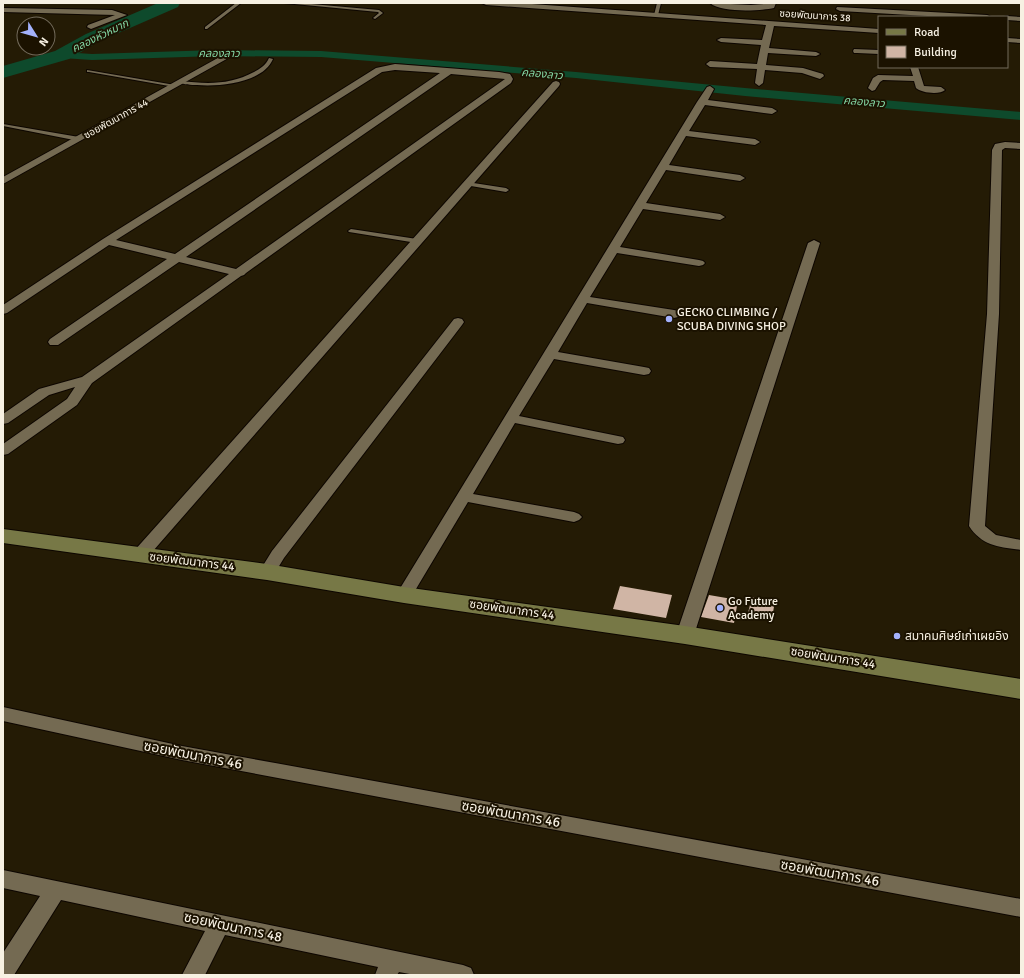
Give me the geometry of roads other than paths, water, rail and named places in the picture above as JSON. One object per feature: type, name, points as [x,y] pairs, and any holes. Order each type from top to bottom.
[{"type":"street","points":[[58,12],[68,3]]},
{"type":"street","name":"ซอยพัฒนาการ 38","points":[[486,3],[770,24],[841,16],[878,31]]},
{"type":"street","points":[[595,11],[598,3]]},
{"type":"street","points":[[611,12],[615,3]]},
{"type":"street","points":[[714,3],[722,6],[760,8],[771,6],[772,3]]},
{"type":"street","points":[[757,23],[760,8]]},
{"type":"street","points":[[6,9],[58,12],[114,10],[123,15],[91,27]]},
{"type":"street","points":[[841,16],[878,16]]},
{"type":"street","points":[[1008,18],[1021,19]]},
{"type":"street","points":[[759,83],[761,63],[770,24]]},
{"type":"street","points":[[721,40],[816,54]]},
{"type":"street","points":[[1008,40],[1021,41]]},
{"type":"street","points":[[857,51],[878,52]]},
{"type":"street","name":"ซอยพัฒนาการ 44","points":[[3,181],[228,56]]},
{"type":"street","points":[[727,56],[803,71],[820,76]]},
{"type":"street","points":[[710,64],[761,63],[814,68]]},
{"type":"street","points":[[3,310],[107,240],[380,70],[394,67],[499,75],[507,76],[509,78],[508,81],[240,273],[87,380],[44,392],[3,420]]},
{"type":"street","points":[[914,68],[920,88],[941,90]]},
{"type":"street","points":[[54,342],[449,71]]},
{"type":"street","points":[[872,88],[876,80],[881,77],[918,79]]},
{"type":"street","points":[[140,555],[556,84]]},
{"type":"street","points":[[404,595],[710,89]]},
{"type":"street","points":[[702,102],[772,110]]},
{"type":"street","points":[[684,133],[755,142]]},
{"type":"street","points":[[1021,146],[998,146],[993,314],[977,526],[983,534],[993,540],[1021,545]]},
{"type":"street","points":[[663,167],[740,178]]},
{"type":"street","points":[[640,205],[720,217]]},
{"type":"street","points":[[107,240],[240,273]]},
{"type":"street","points":[[685,635],[814,243]]},
{"type":"street","points":[[613,249],[699,263]]},
{"type":"street","points":[[583,299],[674,314]]},
{"type":"street","points":[[267,572],[278,555],[458,322]]},
{"type":"street","points":[[550,354],[644,371]]},
{"type":"street","points":[[3,451],[72,402],[87,380]]},
{"type":"street","points":[[511,418],[618,440]]},
{"type":"street","points":[[464,497],[574,517]]},
{"type":"street","name":"ซอยพัฒนาการ 44","points":[[3,536],[267,572],[404,595],[685,635],[1021,689]]},
{"type":"street","name":"ซอยพัฒนาการ 46","points":[[3,714],[182,754],[1021,908]]},
{"type":"street","name":"ซอยพัฒนาการ 48","points":[[3,879],[220,924],[389,968],[464,975]]},
{"type":"street","points":[[3,972],[56,890]]},
{"type":"street","points":[[193,975],[220,924]]},
{"type":"lane","points":[[206,28],[239,3]]},
{"type":"lane","points":[[286,3],[379,11],[381,13],[375,18]]},
{"type":"lane","points":[[656,15],[659,3]]},
{"type":"lane","points":[[89,71],[178,84],[215,85],[236,82],[265,67],[269,64],[271,59]]},
{"type":"lane","points":[[3,126],[79,139]]},
{"type":"lane","points":[[467,184],[506,190]]},
{"type":"lane","points":[[351,231],[417,241]]},
{"type":"waterway","name":"คลองหัวหมาก","points":[[3,72],[62,55],[92,38],[172,3]]},
{"type":"waterway","name":"คลองลาว","points":[[62,55],[92,57],[216,53],[321,54],[576,75],[745,92],[1021,116]]},
{"type":"place","name":"GECKO CLIMBING / SCUBA DIVING SHOP","points":[[669,319]]},
{"type":"place","name":"Go Future Academy","points":[[720,608]]},
{"type":"place","name":"สมาคมศิษย์เก่าเผยอิง","points":[[897,636]]}]
